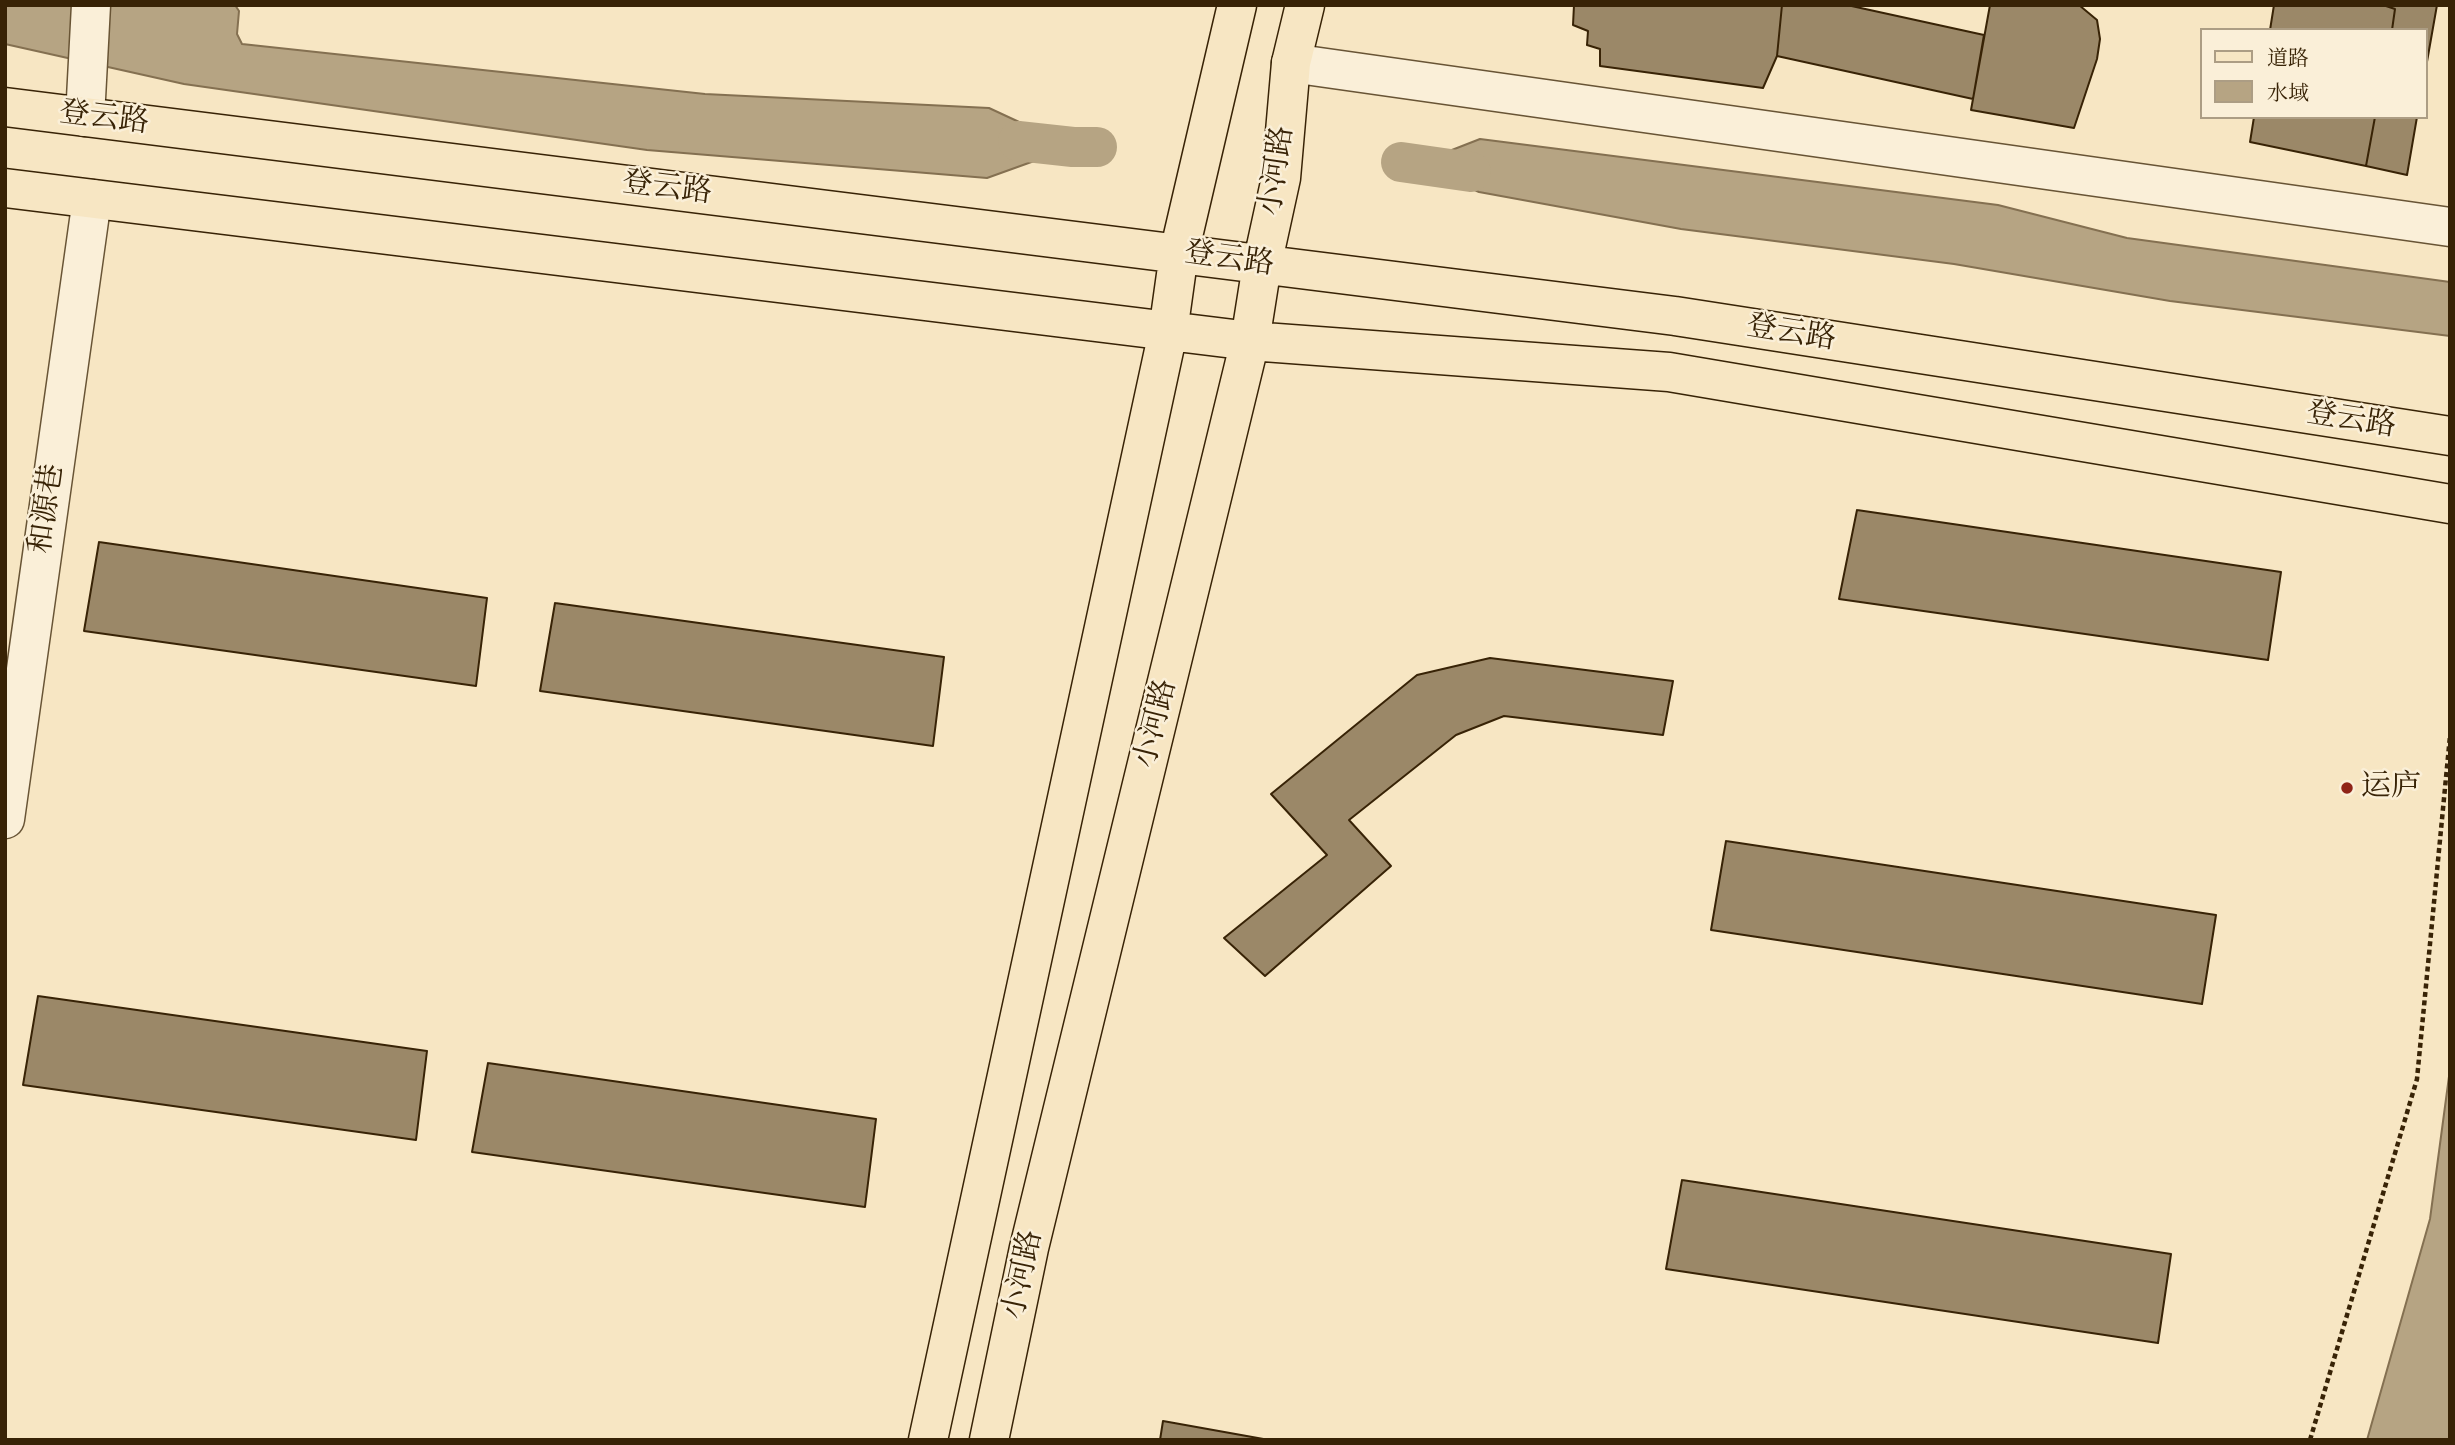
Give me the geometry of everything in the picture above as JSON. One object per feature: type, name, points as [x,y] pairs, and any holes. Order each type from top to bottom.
[{"type":"main road","name":"小河路","points":[[928,1440],[1168,332],[1179,253],[1237,5]]},
{"type":"main road","name":"小河路","points":[[989,1440],[1029,1248],[1250,341],[1262,265],[1281,178],[1291,63],[1305,5]]},
{"type":"main road","name":"登云路","points":[[5,107],[1675,316],[2450,436]]},
{"type":"main road","name":"登云路","points":[[5,188],[1168,332],[1250,341],[1670,372],[2450,504]]},
{"type":"street","points":[[85,117],[91,5]]},
{"type":"street","points":[[1291,63],[2450,228]]},
{"type":"street","name":"和源巷","points":[[5,818],[92,199]]},
{"type":"path","points":[[2310,1440],[2417,1079],[2450,736]]},
{"type":"water","points":[[5,5],[235,5],[239,11],[237,34],[242,44],[705,94],[989,108],[1073,147],[987,178],[647,150],[184,84],[5,44]]},
{"type":"water","points":[[1480,139],[1998,205],[2127,238],[2450,282],[2450,336],[2170,301],[1954,264],[1681,229],[1479,192],[1416,164]]},
{"type":"water","points":[[2450,1069],[2450,1440],[2367,1440],[2430,1219]]},
{"type":"building","points":[[1574,5],[1782,5],[1777,56],[1763,88],[1600,66],[1600,49],[1587,45],[1588,31],[1573,25]]},
{"type":"building","points":[[1782,5],[1847,5],[1984,35],[1973,99],[1777,56]]},
{"type":"building","points":[[1990,5],[2079,5],[2097,20],[2100,39],[2097,59],[2074,128],[1971,110]]},
{"type":"building","points":[[2274,5],[2383,5],[2395,9],[2392,28],[2270,28]]},
{"type":"building","points":[[2383,5],[2437,5],[2427,62],[2427,28],[2392,28],[2395,9]]},
{"type":"building","points":[[2254,119],[2375,119],[2366,166],[2250,142]]},
{"type":"building","points":[[2375,119],[2417,119],[2407,175],[2366,166]]},
{"type":"building","points":[[1857,510],[2281,572],[2268,660],[1839,599]]},
{"type":"building","points":[[99,542],[487,598],[476,686],[84,631]]},
{"type":"building","points":[[555,603],[944,657],[933,746],[540,691]]},
{"type":"building","points":[[1490,658],[1673,681],[1663,735],[1504,716],[1456,735],[1349,820],[1391,866],[1265,976],[1224,938],[1327,855],[1271,794],[1417,675]]},
{"type":"building","points":[[1726,841],[2216,915],[2202,1004],[1711,930]]},
{"type":"building","points":[[38,996],[427,1051],[416,1140],[23,1085]]},
{"type":"building","points":[[488,1063],[876,1119],[865,1207],[472,1152]]},
{"type":"building","points":[[1682,1180],[2171,1254],[2158,1343],[1666,1269]]},
{"type":"building","points":[[1163,1421],[1269,1440],[1160,1440]]},
{"type":"waterway","points":[[1018,141],[1097,147]]},
{"type":"waterway","points":[[1401,162],[1471,172]]},
{"type":"place","name":"运庐","points":[[2347,788]]}]
